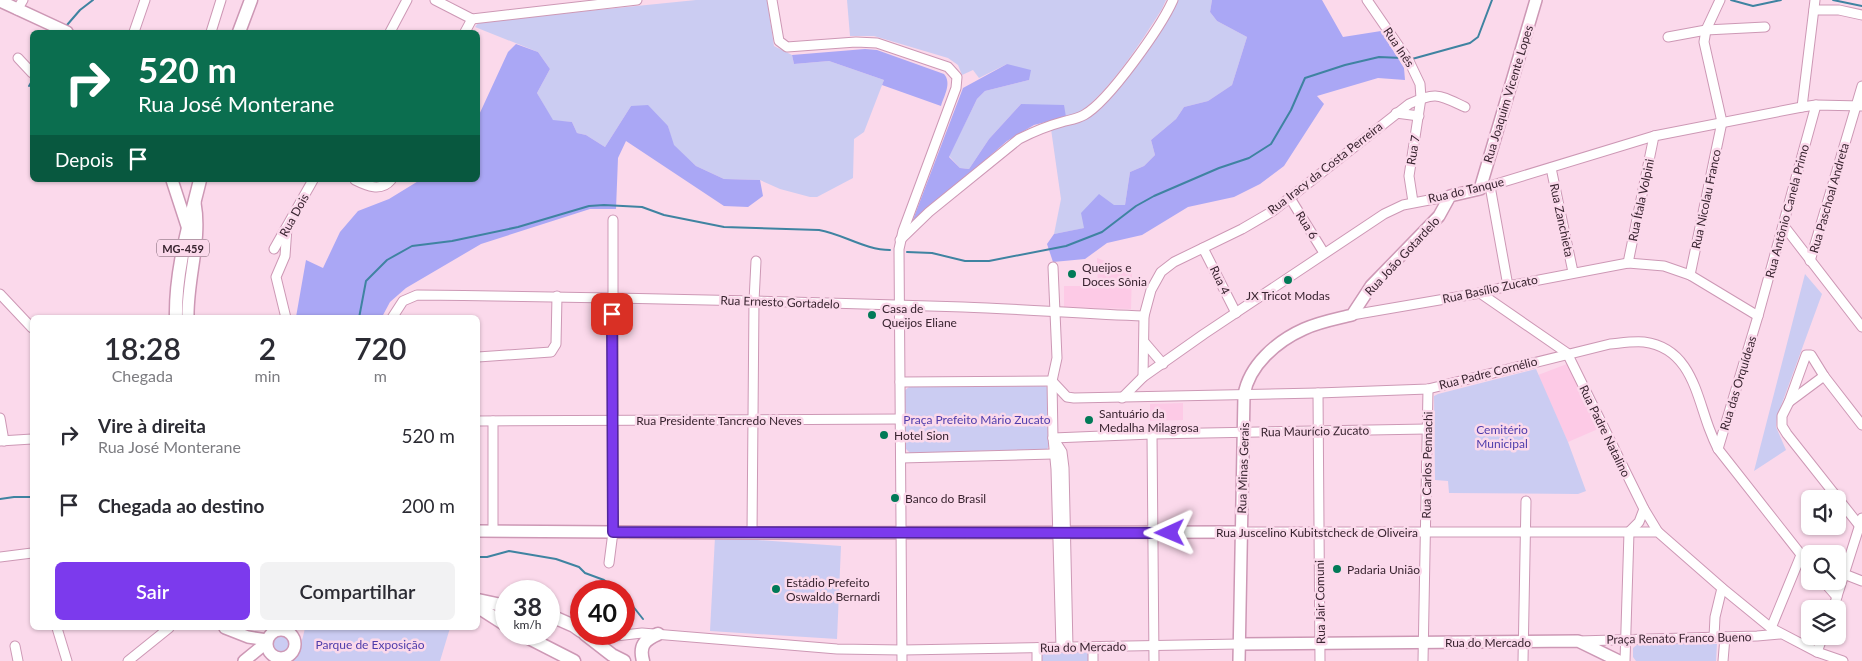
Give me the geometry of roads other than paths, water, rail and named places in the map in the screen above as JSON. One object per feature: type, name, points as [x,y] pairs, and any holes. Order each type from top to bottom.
[{"type":"main road","points":[[240,30],[250,0]]},
{"type":"main road","name":"MG-459","points":[[176,315],[177,283],[199,182]]},
{"type":"main road","points":[[188,229],[195,245]]},
{"type":"main road","points":[[480,600],[495,604]]},
{"type":"main road","points":[[480,608],[495,618]]},
{"type":"main road","points":[[642,661],[641,646],[644,641],[658,634]]},
{"type":"main road","points":[[544,645],[574,661]]},
{"type":"main road","points":[[599,645],[624,661]]},
{"type":"street","points":[[135,30],[145,0]]},
{"type":"street","points":[[212,30],[221,0]]},
{"type":"street","points":[[391,30],[407,0]]},
{"type":"street","points":[[435,0],[472,19],[637,0]]},
{"type":"street","points":[[772,0],[779,41],[787,47],[856,42],[877,43],[948,67],[957,77],[956,88],[900,240],[899,249],[902,661]]},
{"type":"street","points":[[900,240],[929,212],[1019,139],[1036,130],[1079,118],[1093,109],[1145,47],[1173,0]]},
{"type":"street","name":"Rua Inês","points":[[1367,0],[1414,69],[1420,84],[1422,98]]},
{"type":"street","name":"Rua Joaquim Vicente Lopes","points":[[1508,286],[1485,187],[1536,0]]},
{"type":"street","points":[[1720,0],[1706,30],[1704,42],[1722,122]]},
{"type":"street","points":[[0,1],[20,5],[55,30]]},
{"type":"street","points":[[1802,107],[1814,6],[1862,15]]},
{"type":"street","points":[[466,30],[472,19]]},
{"type":"street","points":[[1668,37],[1706,30],[1765,27]]},
{"type":"street","points":[[18,58],[30,69]]},
{"type":"street","name":"Rua Paschoal Andreta","points":[[1810,261],[1859,106],[1862,86]]},
{"type":"street","name":"Rua Iracy da Costa Perreira","points":[[1143,377],[1144,316],[1151,290],[1161,272],[1174,262],[1258,221],[1290,198],[1405,105],[1429,95],[1438,95],[1465,107]]},
{"type":"street","name":"Rua 7","points":[[1413,202],[1409,176],[1422,98]]},
{"type":"street","name":"Rua do Tanque","points":[[1122,398],[1143,377],[1236,313],[1384,214],[1403,205],[1485,187],[1654,136],[1802,107],[1816,105],[1859,106]]},
{"type":"street","name":"Rua Antônio Canela Primo","points":[[1758,316],[1816,105]]},
{"type":"street","name":"Rua Iracy da Costa Perreira","points":[[1396,113],[1419,116]]},
{"type":"street","name":"Rua Nicolau Franco","points":[[1690,275],[1722,122]]},
{"type":"street","name":"Rua Ítala Volpini","points":[[1628,263],[1654,136]]},
{"type":"street","name":"Rua Zanchieta","points":[[1551,168],[1573,272]]},
{"type":"street","points":[[173,182],[188,229]]},
{"type":"street","name":"Rua Dois","points":[[274,249],[312,182]]},
{"type":"street","points":[[359,182],[378,188],[389,182]]},
{"type":"street","name":"Rua João Gotardelo","points":[[1352,315],[1371,286],[1440,216],[1450,196]]},
{"type":"street","name":"Rua 6","points":[[1290,198],[1324,253]]},
{"type":"street","points":[[188,315],[197,220],[194,202]]},
{"type":"street","points":[[609,563],[613,532],[612,220]]},
{"type":"street","points":[[1784,226],[1861,323]]},
{"type":"street","points":[[285,315],[276,277],[285,256],[287,227]]},
{"type":"street","name":"Rua 4","points":[[1204,248],[1236,313]]},
{"type":"street","points":[[752,533],[756,260]]},
{"type":"street","name":"Rua Basílio Zucato","points":[[1244,395],[1246,383],[1253,370],[1281,342],[1305,328],[1352,315],[1480,293],[1573,272],[1628,263],[1664,266],[1690,275],[1758,316]]},
{"type":"street","points":[[1053,268],[1057,358],[1052,381],[1053,454],[1062,534]]},
{"type":"street","points":[[1480,293],[1568,353]]},
{"type":"street","points":[[0,294],[30,326]]},
{"type":"street","name":"Rua Ernesto Gortadelo","points":[[394,315],[402,301],[417,295],[754,301],[1144,316]]},
{"type":"street","points":[[480,357],[551,352],[556,344],[557,296]]},
{"type":"street","name":"Rua das Orquídeas","points":[[1718,450],[1758,316]]},
{"type":"street","points":[[1145,342],[1163,364]]},
{"type":"street","name":"Rua Padre Cornélio","points":[[1052,381],[1070,398],[1428,389],[1568,353],[1610,344],[1644,342],[1666,349],[1679,360],[1692,379],[1718,450],[1801,555]]},
{"type":"street","name":"Rua Padre Natalino","points":[[1568,353],[1644,509],[1658,532]]},
{"type":"street","points":[[1846,568],[1860,522],[1782,426],[1782,416],[1789,402],[1804,356],[1807,354],[1811,355],[1824,376],[1862,425]]},
{"type":"street","points":[[1789,402],[1824,376]]},
{"type":"street","points":[[900,382],[1052,381]]},
{"type":"street","name":"Rua Carlos Pennachi","points":[[1423,661],[1428,389]]},
{"type":"street","name":"Rua Jair Comuni","points":[[1318,393],[1320,661]]},
{"type":"street","name":"Rua Minas Gerais","points":[[1238,661],[1244,395]]},
{"type":"street","points":[[0,418],[2,441],[30,439]]},
{"type":"street","name":"Rua Presidente Tancredo Neves","points":[[480,422],[900,419]]},
{"type":"street","points":[[493,421],[493,531]]},
{"type":"street","name":"Rua Maurício Zucato","points":[[1053,438],[1152,434],[1427,429]]},
{"type":"street","points":[[1152,434],[1154,661]]},
{"type":"street","points":[[1053,438],[1060,447],[1064,459],[1062,534],[1065,647]]},
{"type":"street","points":[[901,458],[1053,454]]},
{"type":"street","points":[[1523,661],[1526,501]]},
{"type":"street","points":[[1626,661],[1629,532],[1639,522],[1644,509]]},
{"type":"street","name":"Rua Juscelino Kubitstcheck de Oliveira","points":[[480,531],[1062,534],[1658,532]]},
{"type":"street","points":[[1658,532],[1771,628],[1817,652],[1843,661]]},
{"type":"street","points":[[0,557],[30,553]]},
{"type":"street","points":[[1771,628],[1801,555]]},
{"type":"street","points":[[1846,575],[1862,581]]},
{"type":"street","points":[[1714,637],[1715,617],[1722,588]]},
{"type":"street","points":[[1831,590],[1837,597]]},
{"type":"street","points":[[1836,600],[1839,590]]},
{"type":"street","points":[[58,630],[67,661]]},
{"type":"street","points":[[128,661],[167,630]]},
{"type":"street","points":[[230,630],[267,642]]},
{"type":"street","points":[[277,630],[269,636],[267,642],[268,651],[275,660],[287,657],[295,647],[299,630]]},
{"type":"street","points":[[284,630],[292,635],[295,647]]},
{"type":"street","name":"Rua do Mercado","points":[[635,634],[837,649],[902,650],[1320,642],[1578,641]]},
{"type":"street","name":"Praça Renato Franco Bueno","points":[[1578,641],[1780,634]]},
{"type":"street","points":[[1723,661],[1724,637]]},
{"type":"street","points":[[1578,641],[1619,661]]},
{"type":"street","points":[[244,661],[267,642]]},
{"type":"street","points":[[1817,652],[1820,645]]},
{"type":"street","points":[[15,646],[18,661]]},
{"type":"street","points":[[1092,647],[1093,661]]},
{"type":"street","points":[[1037,648],[1037,661]]},
{"type":"waterway","points":[[67,25],[80,10],[93,0]]},
{"type":"waterway","points":[[1412,59],[1470,43],[1478,37],[1492,0]]},
{"type":"waterway","points":[[1731,0],[1753,6],[1781,0]]},
{"type":"waterway","points":[[1833,0],[1862,6]]},
{"type":"waterway","points":[[907,252],[932,253],[965,261],[989,261],[1066,246],[1102,232],[1136,206],[1154,196],[1219,168],[1249,158],[1271,144],[1291,110],[1305,78],[1345,65],[1379,57],[1402,58]]},
{"type":"waterway","points":[[360,315],[366,281],[387,260],[412,246],[452,241],[518,227],[589,206],[642,207],[664,215],[724,227],[819,230],[863,245],[890,250]]},
{"type":"waterway","points":[[0,499],[30,497]]},
{"type":"waterway","points":[[480,557],[509,551],[556,559],[579,567],[585,573],[604,580]]},
{"type":"waterway","points":[[635,609],[643,619]]},
{"type":"place","name":"Queijos e Doces Sônia","points":[[1072,274]]},
{"type":"place","name":"JX Tricot Modas","points":[[1288,280]]},
{"type":"place","name":"Casa de Queijos Eliane","points":[[872,315]]},
{"type":"place","name":"Santuário da Medalha Milagrosa","points":[[1089,420]]},
{"type":"place","name":"Hotel Sion","points":[[884,435]]},
{"type":"place","name":"Banco do Brasil","points":[[895,498]]},
{"type":"place","name":"Padaria União","points":[[1337,569]]},
{"type":"place","name":"Estádio Prefeito Oswaldo Bernardi","points":[[776,589]]},
{"type":"park label","name":"Praça Prefeito Mário Zucato","points":[[977,419]]},
{"type":"park label","name":"Cemitério Municipal","points":[[1502,436]]},
{"type":"park label","name":"Parque de Exposição","points":[[370,644]]}]
